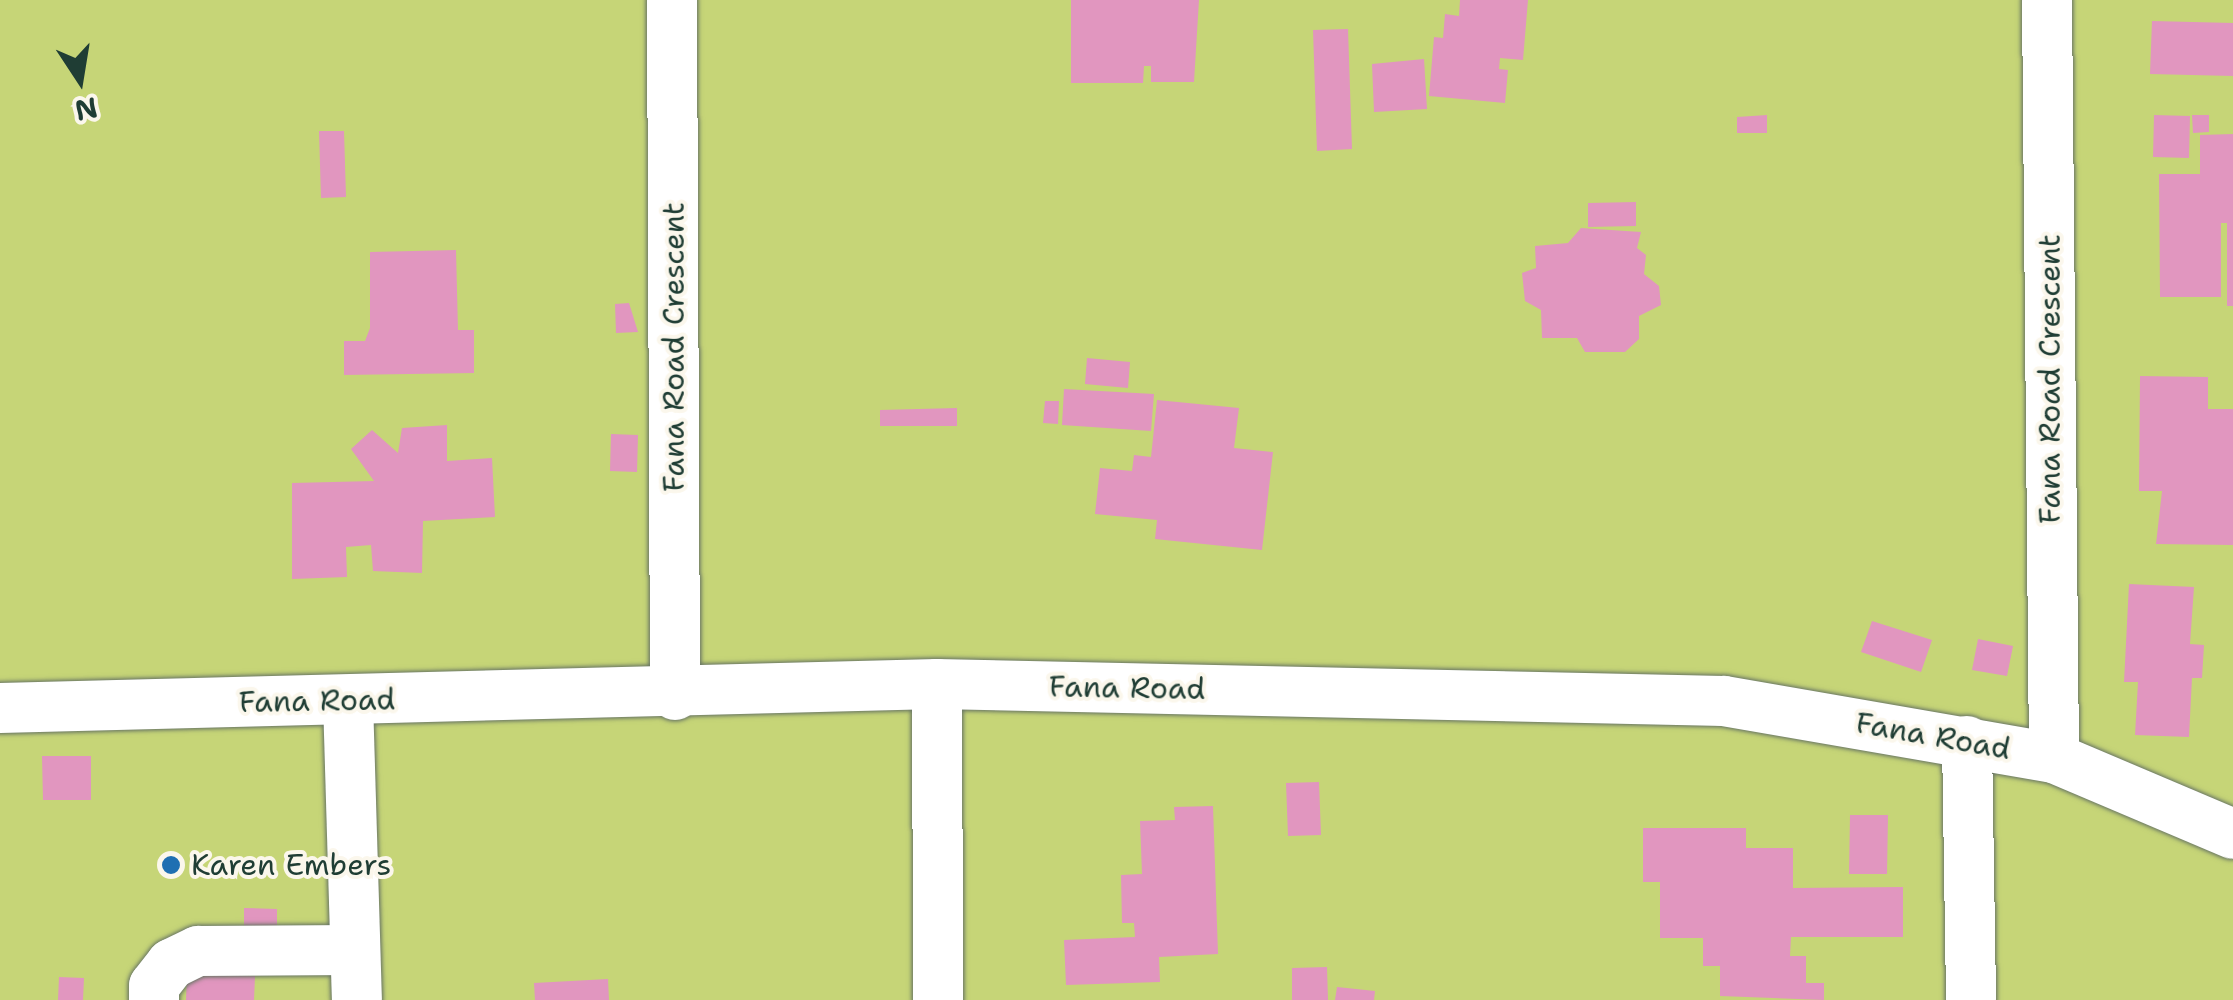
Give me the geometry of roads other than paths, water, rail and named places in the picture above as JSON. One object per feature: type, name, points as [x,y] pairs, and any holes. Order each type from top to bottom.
[{"type":"street","name":"Fana Road Crescent","points":[[672,0],[675,695]]},
{"type":"street","name":"Fana Road Crescent","points":[[2047,0],[2054,758]]},
{"type":"street","name":"Fana Road","points":[[0,708],[675,695],[937,684],[1724,701],[2054,758],[2233,834]]},
{"type":"street","points":[[937,684],[938,1000]]},
{"type":"street","points":[[348,700],[357,1000]]},
{"type":"street","points":[[1967,741],[1971,1000]]},
{"type":"street","points":[[154,1000],[154,986],[171,964],[198,950],[355,950]]},
{"type":"place","name":"Karen Embers","points":[[171,865]]}]
